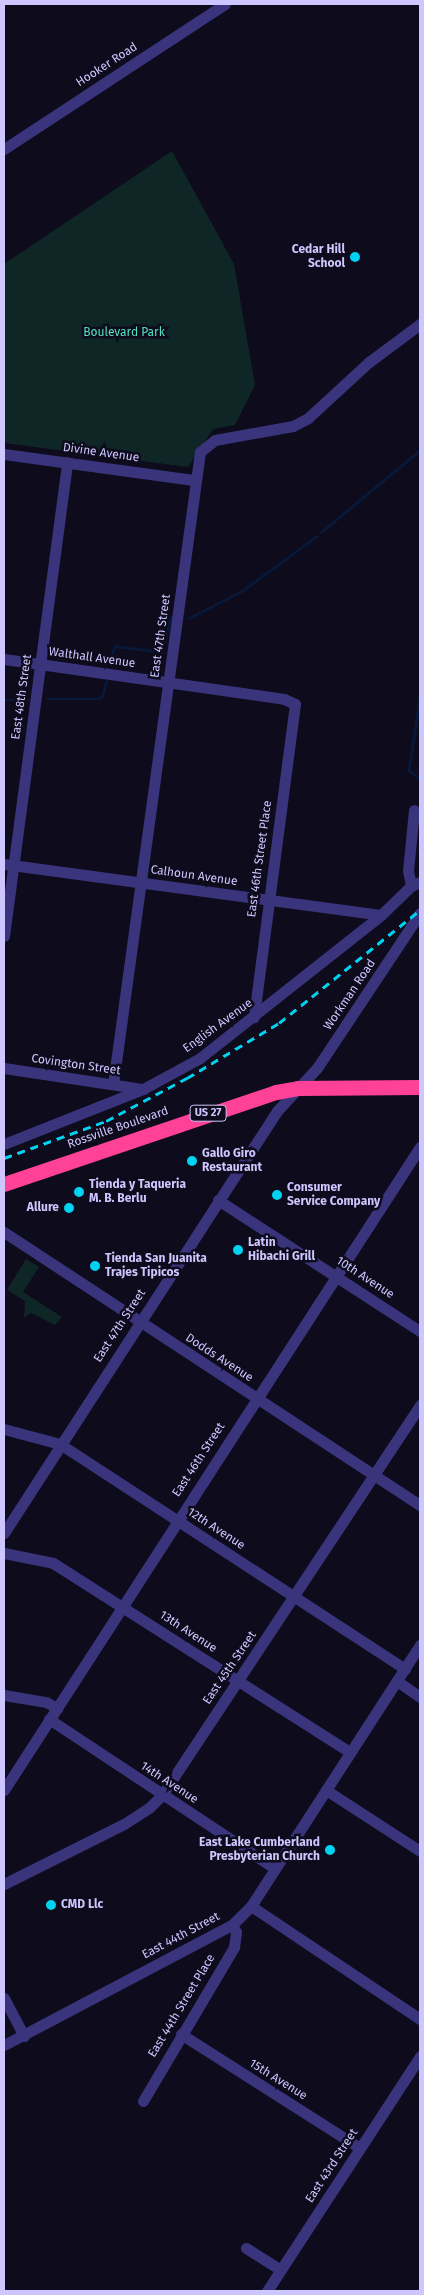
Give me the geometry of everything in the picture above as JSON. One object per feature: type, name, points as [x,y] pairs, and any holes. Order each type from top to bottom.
[{"type":"highway","name":"Rossville Boulevard","points":[[4,1184],[249,1099],[298,1088],[420,1087]]},
{"type":"street","name":"Hooker Road","points":[[4,148],[225,4]]},
{"type":"street","name":"East 47th Street","points":[[113,1084],[200,452],[216,440],[293,426],[308,418],[369,362],[420,324]]},
{"type":"street","name":"Divine Avenue","points":[[4,454],[195,480]]},
{"type":"street","name":"East 48th Street","points":[[4,936],[9,865],[40,664],[67,462]]},
{"type":"street","name":"Walthall Avenue","points":[[4,659],[284,699],[295,704]]},
{"type":"street","name":"East 46th Street Place","points":[[254,1017],[295,704]]},
{"type":"street","points":[[414,810],[408,871],[416,884]]},
{"type":"street","name":"Calhoun Avenue","points":[[9,865],[381,915]]},
{"type":"street","name":"English Avenue","points":[[4,1144],[143,1089],[200,1058],[381,915],[416,884]]},
{"type":"street","name":"Workman Road","points":[[298,1088],[317,1068],[420,913]]},
{"type":"street","name":"Covington Street","points":[[4,1068],[143,1089]]},
{"type":"street","name":"East 47th Street","points":[[4,1533],[218,1200],[278,1111],[298,1088]]},
{"type":"street","name":"East 46th Street","points":[[4,1790],[420,1146]]},
{"type":"street","name":"10th Avenue","points":[[218,1200],[420,1331]]},
{"type":"street","name":"Dodds Avenue","points":[[4,1232],[420,1505]]},
{"type":"street","name":"East 45th Street","points":[[4,1884],[124,1824],[150,1807],[162,1795],[420,1405]]},
{"type":"street","name":"12th Avenue","points":[[4,1429],[60,1444],[405,1669]]},
{"type":"street","name":"13th Avenue","points":[[4,1553],[53,1563],[122,1605],[238,1682],[350,1752]]},
{"type":"street","name":"East 44th Street","points":[[4,2045],[232,1925],[251,1906],[420,1645]]},
{"type":"street","points":[[396,1682],[420,1697]]},
{"type":"street","points":[[4,1695],[46,1702],[57,1708]]},
{"type":"street","name":"14th Avenue","points":[[49,1719],[274,1868]]},
{"type":"street","points":[[326,1790],[420,1851]]},
{"type":"street","points":[[251,1906],[420,2018]]},
{"type":"street","name":"East 44th Street Place","points":[[143,2100],[234,1947],[236,1932],[232,1925]]},
{"type":"street","points":[[4,1998],[24,2036]]},
{"type":"street","name":"15th Avenue","points":[[181,2034],[360,2148]]},
{"type":"street","name":"East 43rd Street","points":[[267,2291],[420,2056]]},
{"type":"street","points":[[246,2248],[281,2270]]},
{"type":"green space","name":"Boulevard Park","points":[[172,151],[234,264],[255,385],[235,425],[213,429],[188,467],[4,443],[4,264]]},
{"type":"green space","points":[[26,1259],[39,1267],[23,1292],[62,1317],[55,1325],[31,1313],[24,1318],[25,1301],[7,1290]]},
{"type":"waterway","points":[[321,532],[420,450]]},
{"type":"waterway","points":[[189,618],[242,591],[317,536]]},
{"type":"waterway","points":[[108,663],[115,646],[162,652],[171,617]]},
{"type":"waterway","points":[[47,699],[98,699],[102,696],[106,682]]},
{"type":"waterway","points":[[420,699],[409,770],[420,779]]},
{"type":"waterway","points":[[4,700],[28,700]]},
{"type":"railway","points":[[4,1158],[106,1121],[187,1078],[279,1023],[420,910]]},
{"type":"place","name":"Cedar Hill School","points":[[355,257]]},
{"type":"place","name":"Gallo Giro Restaurant","points":[[192,1161]]},
{"type":"place","name":"Tienda y Taqueria M. B. Berlu","points":[[79,1192]]},
{"type":"place","name":"Consumer Service Company","points":[[277,1195]]},
{"type":"place","name":"Allure","points":[[69,1208]]},
{"type":"place","name":"Latin Hibachi Grill","points":[[238,1250]]},
{"type":"place","name":"Tienda San Juanita Trajes Tipicos","points":[[95,1266]]},
{"type":"place","name":"East Lake Cumberland Presbyterian Church","points":[[330,1850]]},
{"type":"place","name":"CMD Llc","points":[[51,1905]]}]
